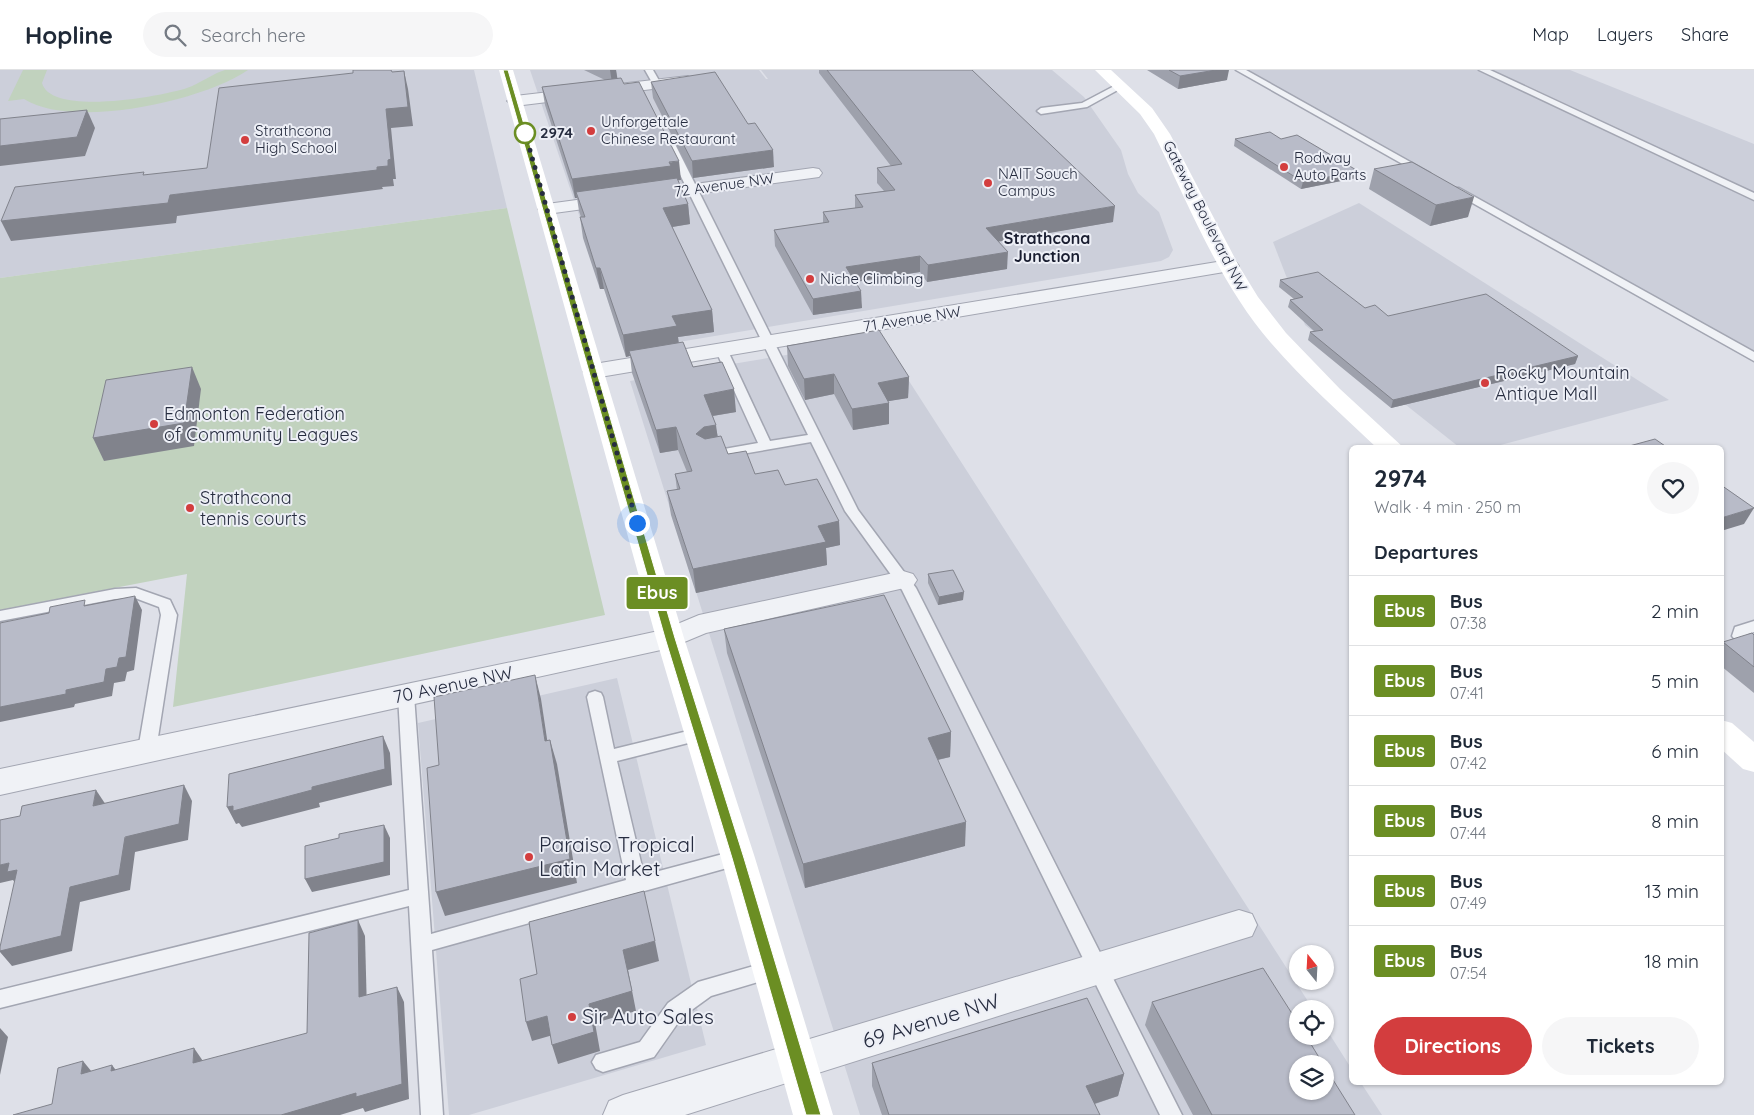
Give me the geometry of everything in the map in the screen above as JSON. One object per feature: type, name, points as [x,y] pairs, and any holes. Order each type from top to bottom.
[{"type":"main road","points":[[506,70],[670,638],[738,858],[814,1115]]},
{"type":"main road","name":"Gateway Boulevard NW","points":[[1102,70],[1146,111],[1162,134],[1230,266],[1249,299],[1278,338],[1332,394],[1389,445]]},
{"type":"main road","points":[[1724,734],[1754,760]]},
{"type":"street","points":[[515,100],[648,88],[702,79]]},
{"type":"street","name":"72 Avenue NW","points":[[547,209],[813,173]]},
{"type":"street","name":"71 Avenue NW","points":[[594,371],[1230,266]]},
{"type":"street","name":"70 Avenue NW","points":[[0,782],[670,638],[700,625],[903,580]]},
{"type":"street","name":"69 Avenue NW","points":[[623,1115],[1239,925]]},
{"type":"lane","points":[[648,88],[649,70]]},
{"type":"lane","points":[[1240,70],[1432,177]]},
{"type":"lane","points":[[1484,70],[1754,197]]},
{"type":"lane","points":[[1041,111],[1084,105],[1121,86]]},
{"type":"lane","points":[[666,136],[852,511],[909,588],[1171,1115]]},
{"type":"lane","points":[[1449,187],[1754,357]]},
{"type":"lane","points":[[722,351],[766,446]]},
{"type":"lane","points":[[707,456],[816,437]]},
{"type":"lane","points":[[0,616],[115,594],[136,593],[165,604],[169,615],[147,750]]},
{"type":"lane","points":[[1754,626],[1740,631],[1740,636],[1754,650]]},
{"type":"lane","points":[[406,696],[432,1115]]},
{"type":"lane","points":[[595,697],[607,757],[638,885]]},
{"type":"lane","points":[[607,757],[700,734]]},
{"type":"lane","points":[[420,945],[738,858]]},
{"type":"lane","points":[[0,999],[417,896]]},
{"type":"lane","points":[[603,1062],[647,1050],[675,1010],[705,988],[771,970]]},
{"type":"shaded area","name":"Strathcona High School","points":[[0,70],[474,70],[507,208],[0,278]]},
{"type":"shaded area","points":[[530,70],[759,70],[768,79],[761,70],[1052,70],[1084,97],[1121,150],[1128,174],[1138,193],[1159,212],[1173,250],[1169,257],[1161,261],[625,351]]},
{"type":"shaded area","points":[[1242,70],[1570,70],[1754,144],[1754,360]]},
{"type":"shaded area","points":[[1359,203],[1669,400],[1500,445],[1456,445],[1305,325],[1273,242]]},
{"type":"shaded area","points":[[882,339],[1289,972],[1289,990],[1301,990],[1307,1000],[1289,1000],[1289,1045],[1334,1045],[1334,1041],[1349,1065],[1349,1085],[1362,1085],[1382,1115],[860,1115],[630,381]]},
{"type":"shaded area","points":[[617,678],[706,1045],[469,1115],[449,1115],[418,723]]},
{"type":"green space","points":[[23,70],[47,70],[42,83],[50,93],[65,99],[86,102],[133,99],[155,95],[187,88],[225,70],[248,70],[201,92],[170,101],[138,108],[105,112],[73,112],[46,108],[24,99],[8,101]]},
{"type":"green space","points":[[507,208],[605,615],[173,707],[187,574],[0,610],[0,278]]},
{"type":"building","points":[[353,70],[404,71],[408,107],[386,109],[391,159],[388,160],[388,166],[377,167],[377,170],[170,195],[168,203],[1,221],[15,187],[144,172],[143,175],[207,168],[219,88],[353,73]]},
{"type":"building","points":[[827,70],[972,70],[1115,206],[986,228],[1008,252],[928,265],[920,256],[846,267],[861,291],[813,299],[774,230],[829,222],[823,212],[863,207],[855,195],[895,190],[877,168],[902,164]]},
{"type":"building","points":[[1169,70],[1216,70],[1180,76]]},
{"type":"building","points":[[715,72],[748,124],[755,123],[773,150],[692,161],[651,82]]},
{"type":"building","points":[[621,78],[624,84],[639,82],[679,161],[669,162],[671,166],[572,179],[542,87]]},
{"type":"building","points":[[87,110],[77,137],[0,146],[0,119]]},
{"type":"building","points":[[1270,132],[1281,139],[1297,135],[1358,171],[1303,182],[1235,139]]},
{"type":"building","points":[[1412,162],[1474,197],[1436,205],[1374,169]]},
{"type":"building","points":[[677,178],[688,204],[663,208],[712,310],[672,316],[677,326],[623,335],[600,268],[596,268],[580,217],[585,217],[576,192]]},
{"type":"building","points":[[1318,272],[1365,308],[1375,305],[1388,316],[1486,294],[1578,356],[1393,400],[1310,332],[1323,330],[1290,300],[1303,297],[1280,280]]},
{"type":"building","points":[[879,330],[909,377],[878,383],[889,403],[852,409],[834,374],[804,379],[787,346]]},
{"type":"building","points":[[683,342],[693,367],[722,362],[734,389],[704,395],[716,425],[704,427],[696,434],[705,439],[721,436],[728,454],[746,451],[755,474],[778,470],[785,485],[817,479],[839,521],[818,526],[826,542],[693,569],[667,491],[680,489],[675,474],[692,471],[676,427],[656,430],[629,351]]},
{"type":"building","points":[[192,367],[184,423],[93,438],[106,380]]},
{"type":"building","points":[[1655,439],[1664,445],[1633,445]]},
{"type":"building","points":[[1724,487],[1754,508],[1724,517]]},
{"type":"building","points":[[953,570],[964,592],[939,597],[928,574]]},
{"type":"building","points":[[884,595],[951,732],[928,738],[966,822],[803,864],[724,629]]},
{"type":"building","points":[[135,596],[126,657],[119,658],[117,667],[106,669],[104,682],[66,690],[66,694],[0,707],[0,623],[49,613],[50,607],[85,600],[84,606]]},
{"type":"building","points":[[1752,633],[1754,635],[1754,667],[1724,643]]},
{"type":"building","points":[[535,675],[545,741],[550,740],[570,859],[436,892],[427,768],[439,765],[434,697]]},
{"type":"building","points":[[383,736],[385,769],[312,787],[312,790],[233,811],[233,806],[227,807],[229,774]]},
{"type":"building","points":[[184,785],[179,824],[125,837],[119,875],[70,887],[61,936],[0,951],[17,870],[7,872],[9,863],[0,865],[0,820],[20,816],[22,806],[96,790],[93,806]]},
{"type":"building","points":[[384,825],[384,862],[305,879],[305,846],[339,838],[339,834]]},
{"type":"building","points":[[644,891],[655,941],[623,950],[632,991],[589,1004],[594,1032],[552,1045],[547,1016],[526,1022],[520,979],[537,974],[529,922]]},
{"type":"building","points":[[358,920],[359,997],[397,987],[402,1084],[356,1097],[356,1093],[281,1115],[13,1115],[52,1104],[58,1068],[83,1061],[81,1074],[112,1065],[111,1071],[194,1048],[193,1063],[307,1033],[309,933]]},
{"type":"building","points":[[1263,968],[1289,1009],[1289,1045],[1311,1045],[1318,1055],[1289,1055],[1289,1100],[1334,1100],[1334,1081],[1355,1115],[1212,1115],[1152,1002]]},
{"type":"building","points":[[1087,998],[1124,1074],[1086,1086],[1100,1115],[889,1115],[872,1063]]},
{"type":"bus line","name":"Ebus","points":[[506,70],[670,638],[738,858],[813,1115]]},
{"type":"place","name":"Unforgettale Chinese Restaurant","points":[[591,131]]},
{"type":"place","name":"2974","points":[[525,133]]},
{"type":"place","name":"Strathcona High School","points":[[245,140]]},
{"type":"place","name":"Rodway Auto Parts","points":[[1284,167]]},
{"type":"place","name":"NAIT Souch Campus","points":[[988,183]]},
{"type":"place","name":"Niche Climbing","points":[[810,279]]},
{"type":"place","name":"Rocky Mountain Antique Mall","points":[[1485,383]]},
{"type":"place","name":"Edmonton Federation of Community Leagues","points":[[154,424]]},
{"type":"place","name":"Strathcona tennis courts","points":[[190,508]]},
{"type":"place","name":"Paraiso Tropical Latin Market","points":[[529,857]]},
{"type":"place","name":"Sir Auto Sales","points":[[572,1017]]},
{"type":"district","name":"Strathcona Junction","points":[[1047,247]]},
{"type":"route","points":[[525,133],[637,523]]}]
